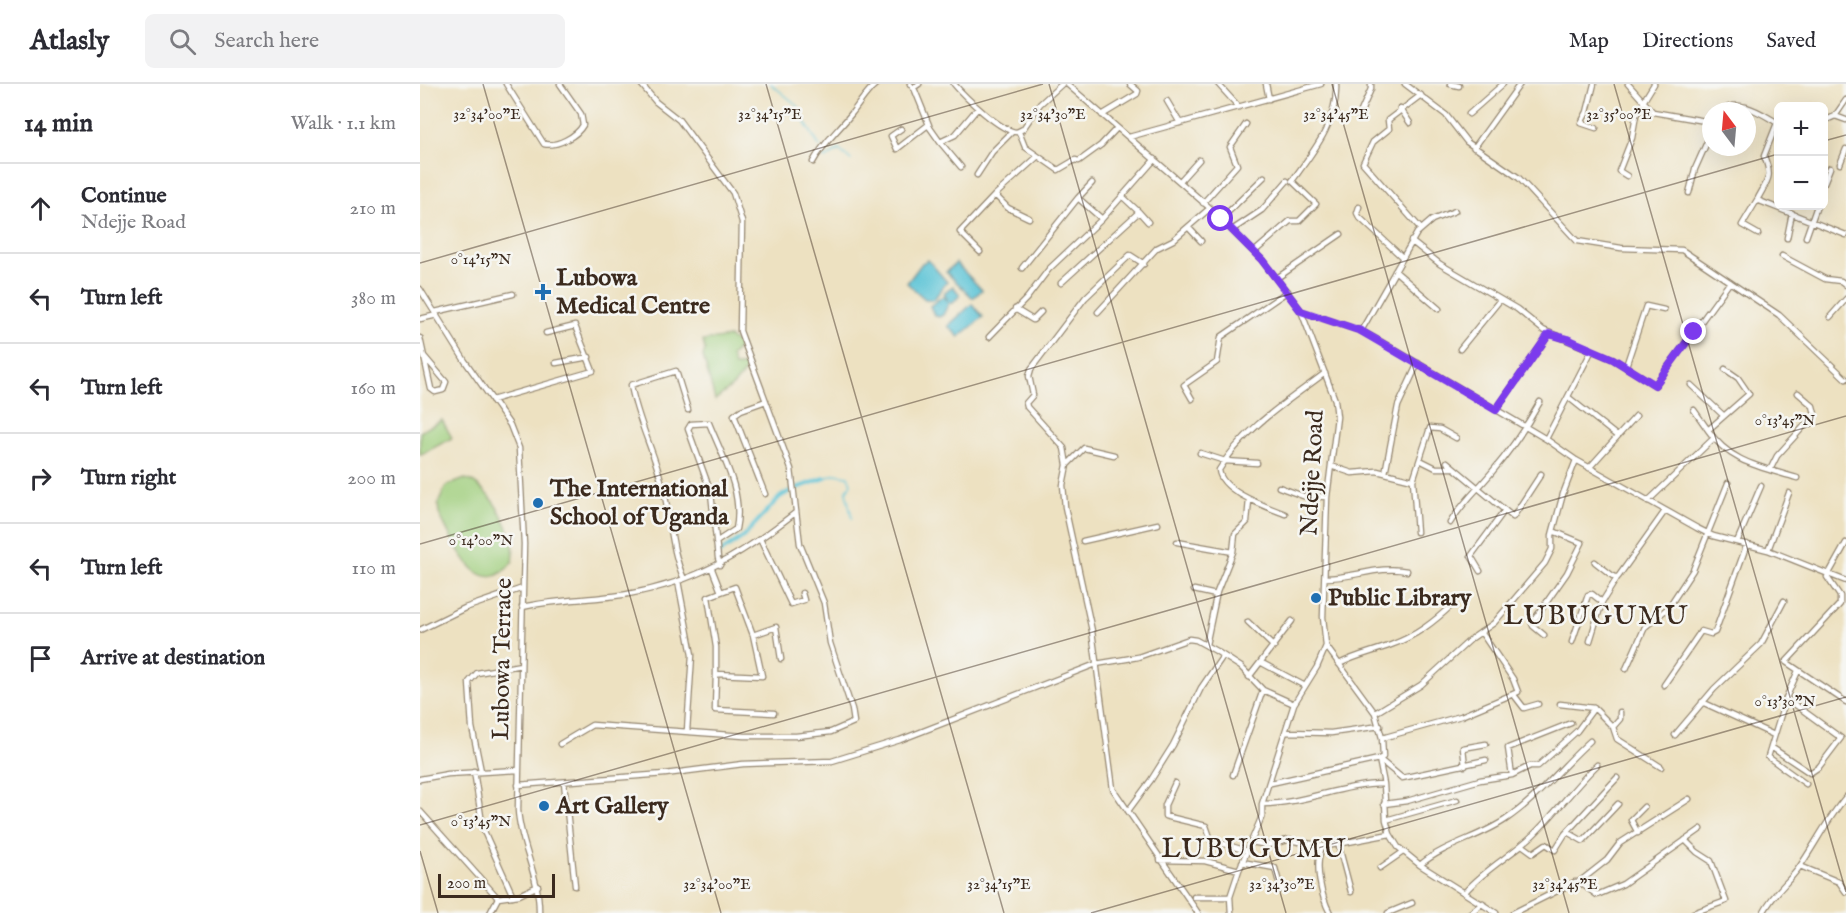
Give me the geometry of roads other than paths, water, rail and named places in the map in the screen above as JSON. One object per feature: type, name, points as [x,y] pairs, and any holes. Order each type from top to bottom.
[{"type":"street","points":[[506,84],[544,144],[549,145],[574,136],[583,125],[581,114],[560,84]]},
{"type":"street","points":[[560,744],[592,725],[744,736],[815,735],[848,727],[854,722],[852,709],[830,643],[824,603],[800,544],[791,469],[740,331],[742,222],[733,193],[679,120],[656,102],[641,84]]},
{"type":"street","points":[[813,162],[820,148],[876,84]]},
{"type":"street","points":[[919,84],[912,86],[929,125],[961,166]]},
{"type":"street","points":[[954,84],[977,109],[986,112],[1012,132],[1019,132]]},
{"type":"street","points":[[1019,132],[1036,108],[1062,84]]},
{"type":"street","name":"Ndejje Road","points":[[1067,84],[1210,208],[1277,278],[1301,311],[1337,410],[1327,497],[1323,617],[1326,646]]},
{"type":"street","points":[[1102,115],[1137,94],[1138,91],[1130,84]]},
{"type":"street","points":[[1218,84],[1239,107]]},
{"type":"street","points":[[1266,84],[1269,99]]},
{"type":"street","points":[[1129,137],[1321,84]]},
{"type":"street","points":[[1254,252],[1290,220],[1299,221],[1316,204],[1292,181],[1319,144],[1330,123],[1335,108],[1336,84]]},
{"type":"street","points":[[1359,116],[1371,84]]},
{"type":"street","points":[[1405,84],[1446,115],[1474,148],[1519,178],[1577,241],[1621,248],[1682,250],[1793,327],[1846,380]]},
{"type":"street","points":[[1449,84],[1459,86]]},
{"type":"street","points":[[1469,114],[1503,84]]},
{"type":"street","points":[[1474,148],[1521,84]]},
{"type":"street","points":[[1594,84],[1587,112],[1581,123],[1596,128]]},
{"type":"street","points":[[1628,84],[1644,103],[1660,115],[1702,121]]},
{"type":"street","points":[[1627,176],[1619,171],[1632,138],[1636,116],[1654,84]]},
{"type":"street","points":[[1420,229],[1363,163],[1373,142],[1389,129],[1387,120],[1400,108],[1421,95]]},
{"type":"street","points":[[1828,119],[1835,116],[1846,100]]},
{"type":"street","points":[[1167,101],[1180,123]]},
{"type":"street","points":[[1400,108],[1410,123]]},
{"type":"street","points":[[940,141],[955,135],[977,109]]},
{"type":"street","points":[[1756,111],[1774,121]]},
{"type":"street","points":[[1835,116],[1846,120]]},
{"type":"street","points":[[1203,203],[1237,165],[1230,147],[1246,124]]},
{"type":"street","points":[[901,129],[891,136],[897,149],[929,125]]},
{"type":"street","points":[[1019,132],[1025,147],[1055,170],[1060,170],[1075,160],[1079,161],[1101,145],[1117,129]]},
{"type":"street","points":[[1758,234],[1742,225],[1770,176],[1765,150],[1774,131]]},
{"type":"street","points":[[977,175],[992,152],[1012,132]]},
{"type":"street","points":[[1840,164],[1846,149]]},
{"type":"street","points":[[1689,194],[1695,169],[1702,153]]},
{"type":"street","points":[[980,252],[960,232],[995,195],[1037,157]]},
{"type":"street","points":[[989,337],[1049,269],[1123,197],[1155,159]]},
{"type":"street","points":[[1180,182],[1199,160]]},
{"type":"street","points":[[1828,172],[1830,168]]},
{"type":"street","points":[[1221,219],[1264,177]]},
{"type":"street","points":[[1232,230],[1262,210],[1287,181]]},
{"type":"street","points":[[1022,268],[1092,183]]},
{"type":"street","points":[[995,195],[1008,208],[1029,218]]},
{"type":"street","points":[[1123,197],[1148,222]]},
{"type":"street","points":[[1078,198],[1102,219]]},
{"type":"street","points":[[1757,200],[1846,235]]},
{"type":"street","points":[[1359,207],[1357,213],[1359,217],[1402,257]]},
{"type":"street","points":[[1098,312],[1157,248],[1170,242],[1210,208]]},
{"type":"street","points":[[1806,237],[1816,210]]},
{"type":"street","points":[[1361,331],[1411,240],[1432,220],[1455,211]]},
{"type":"street","points":[[1061,283],[1138,212]]},
{"type":"street","points":[[1787,238],[1792,213]]},
{"type":"street","points":[[1188,226],[1201,241]]},
{"type":"street","points":[[1277,278],[1341,234]]},
{"type":"street","points":[[1411,240],[1440,264],[1517,309],[1549,334],[1626,366],[1653,384],[1657,384],[1730,282]]},
{"type":"street","points":[[1144,264],[1131,254],[1088,294],[1064,322],[1029,374],[1033,395],[1026,403],[1027,407],[1064,448],[1067,465],[1063,485],[1065,507],[1075,549],[1078,575],[1087,602],[1113,789],[1198,913]]},
{"type":"street","points":[[1782,256],[1825,279],[1841,281],[1846,285]]},
{"type":"street","points":[[1395,271],[1439,309]]},
{"type":"street","name":"Lubowa Terrace","points":[[420,289],[510,425],[519,448],[524,518],[518,770],[519,825],[538,886],[539,913]]},
{"type":"street","points":[[1192,399],[1184,385],[1217,362],[1221,337],[1288,291]]},
{"type":"street","points":[[420,319],[513,294]]},
{"type":"street","points":[[1830,316],[1846,299]]},
{"type":"street","points":[[1460,349],[1500,300]]},
{"type":"street","points":[[1626,366],[1646,306],[1664,310]]},
{"type":"street","points":[[1015,309],[1033,320],[1041,312]]},
{"type":"street","points":[[1301,311],[1361,331],[1525,429],[1546,439],[1589,468],[1706,533],[1768,550],[1846,581]]},
{"type":"street","points":[[492,400],[592,372],[594,369],[575,326],[546,333]]},
{"type":"street","points":[[1496,410],[1549,334]]},
{"type":"street","points":[[420,339],[431,389],[435,392],[443,390],[447,386],[446,382],[424,356]]},
{"type":"street","points":[[1546,439],[1592,350]]},
{"type":"street","points":[[556,363],[589,357]]},
{"type":"street","points":[[1385,473],[1398,406],[1418,363]]},
{"type":"street","points":[[1708,430],[1749,394],[1738,378],[1725,369]]},
{"type":"street","points":[[687,731],[692,655],[681,580],[663,487],[650,452],[631,385],[677,372],[688,410]]},
{"type":"street","points":[[1285,513],[1249,500],[1221,477],[1220,470],[1225,461],[1266,417],[1324,373]]},
{"type":"street","points":[[1691,385],[1724,416]]},
{"type":"street","points":[[1770,470],[1777,456],[1815,416],[1813,406],[1798,393]]},
{"type":"street","points":[[1568,397],[1617,436]]},
{"type":"street","points":[[765,494],[734,415],[766,401]]},
{"type":"street","points":[[1450,523],[1459,507],[1525,429],[1540,402]]},
{"type":"street","points":[[1694,410],[1713,438],[1736,459],[1797,478]]},
{"type":"street","points":[[1589,468],[1636,416]]},
{"type":"street","points":[[716,542],[736,529],[738,519],[736,490],[709,423],[690,424],[688,429],[709,481],[716,542],[720,565]]},
{"type":"street","points":[[1417,532],[1413,480],[1430,428],[1440,429],[1456,438]]},
{"type":"street","points":[[1648,501],[1713,438]]},
{"type":"street","points":[[1067,465],[1084,448],[1114,455]]},
{"type":"street","points":[[1200,453],[1225,461],[1257,463]]},
{"type":"street","points":[[1420,460],[1436,468],[1454,468]]},
{"type":"street","points":[[1375,713],[1421,685],[1504,612],[1545,563],[1552,549],[1553,531],[1563,494],[1576,460]]},
{"type":"street","points":[[1447,462],[1504,510],[1515,516],[1541,474]]},
{"type":"street","points":[[1330,466],[1352,473],[1376,471],[1413,480]]},
{"type":"street","points":[[1626,669],[1646,627],[1680,594],[1693,570],[1728,483]]},
{"type":"street","points":[[1279,486],[1303,496],[1327,497]]},
{"type":"street","points":[[1737,542],[1761,486]]},
{"type":"street","points":[[1768,550],[1789,493]]},
{"type":"street","points":[[1206,645],[1216,595],[1233,552],[1235,534],[1245,527],[1248,519],[1249,500]]},
{"type":"street","points":[[1479,571],[1471,556],[1504,510]]},
{"type":"street","points":[[1590,641],[1602,602],[1665,511]]},
{"type":"street","points":[[522,607],[630,594],[681,580],[720,565],[795,513]]},
{"type":"street","points":[[1083,541],[1158,524]]},
{"type":"street","points":[[1544,635],[1532,623],[1567,573],[1582,543],[1553,531]]},
{"type":"street","points":[[760,539],[790,604],[804,600],[802,593]]},
{"type":"street","points":[[1177,542],[1233,552]]},
{"type":"street","points":[[1846,543],[1828,573],[1828,580],[1840,596],[1840,603],[1786,660],[1798,671],[1846,702]]},
{"type":"street","points":[[1664,685],[1701,631],[1711,634],[1715,632],[1747,544]]},
{"type":"street","points":[[1595,562],[1617,578]]},
{"type":"street","points":[[712,569],[721,592]]},
{"type":"street","points":[[1326,578],[1355,577],[1390,569],[1407,571]]},
{"type":"street","points":[[716,674],[762,676],[753,635],[735,586],[708,597],[715,638],[715,710],[774,713]]},
{"type":"street","points":[[420,630],[465,608],[523,588]]},
{"type":"street","points":[[1194,590],[1216,595]]},
{"type":"street","points":[[1572,642],[1588,595],[1592,594],[1602,602]]},
{"type":"street","points":[[1675,735],[1702,702],[1761,644],[1784,601]]},
{"type":"street","points":[[1339,664],[1355,656],[1390,646],[1420,632],[1453,604]]},
{"type":"street","points":[[1249,677],[1292,621]]},
{"type":"street","points":[[1248,622],[1274,647]]},
{"type":"street","points":[[753,635],[776,627],[781,659]]},
{"type":"street","points":[[1382,738],[1461,716],[1518,692],[1513,679],[1481,632]]},
{"type":"street","points":[[518,785],[665,774],[743,764],[832,761],[894,742],[1096,664],[1138,657],[1189,639],[1206,645],[1241,667],[1263,690],[1294,704]]},
{"type":"street","points":[[1231,913],[1230,897],[1262,816],[1262,804],[1271,783],[1294,704],[1326,646],[1375,713],[1380,726],[1383,757],[1271,783]]},
{"type":"street","points":[[1128,811],[1173,745],[1201,688],[1223,656]]},
{"type":"street","points":[[1262,663],[1278,674],[1305,686]]},
{"type":"street","points":[[481,771],[472,727],[468,682],[477,673],[521,665]]},
{"type":"street","points":[[1798,671],[1786,698],[1768,759],[1806,784]]},
{"type":"street","points":[[1233,775],[1263,690]]},
{"type":"street","points":[[1514,695],[1524,708],[1539,704]]},
{"type":"street","points":[[1771,747],[1810,773],[1819,767],[1841,738],[1786,698]]},
{"type":"street","points":[[1702,702],[1774,735]]},
{"type":"street","points":[[1560,704],[1594,708],[1613,726],[1617,739],[1661,767]]},
{"type":"street","points":[[1384,804],[1407,801],[1480,780],[1512,775],[1528,767],[1538,766],[1576,731],[1594,708]]},
{"type":"street","points":[[1613,726],[1620,719],[1620,712]]},
{"type":"street","points":[[1512,775],[1508,748],[1571,723]]},
{"type":"street","points":[[1286,732],[1331,733],[1380,726]]},
{"type":"street","points":[[1420,866],[1442,848],[1464,842],[1509,817],[1549,784],[1565,764],[1590,741]]},
{"type":"street","points":[[1465,766],[1463,748],[1486,744]]},
{"type":"street","points":[[1378,759],[1402,778],[1486,760]]},
{"type":"street","points":[[1378,759],[1384,784],[1386,820],[1390,834],[1403,852],[1420,866],[1496,913]]},
{"type":"street","points":[[1465,892],[1488,868],[1522,845],[1543,825],[1571,789],[1597,765]]},
{"type":"street","points":[[420,779],[474,771],[518,770]]},
{"type":"street","points":[[474,771],[483,829],[513,896]]},
{"type":"street","points":[[1522,845],[1533,853],[1546,844],[1556,850],[1617,778]]},
{"type":"street","points":[[564,782],[575,886]]},
{"type":"street","points":[[1175,783],[1168,796],[1165,816],[1206,826],[1211,840],[1247,851]]},
{"type":"street","points":[[1262,804],[1277,804],[1360,784],[1384,784]]},
{"type":"street","points":[[1763,913],[1780,886],[1800,866],[1825,825],[1846,797]]},
{"type":"street","points":[[1513,913],[1579,882],[1607,860],[1620,843],[1689,799]]},
{"type":"street","points":[[1386,820],[1457,800]]},
{"type":"street","points":[[1569,833],[1583,841],[1618,804]]},
{"type":"street","points":[[1638,833],[1631,820],[1644,807]]},
{"type":"street","points":[[420,811],[498,898]]},
{"type":"street","points":[[1579,882],[1600,895],[1623,884],[1701,829]]},
{"type":"street","points":[[1251,842],[1268,845],[1285,843],[1288,840],[1324,846],[1390,834]]},
{"type":"street","points":[[1685,840],[1711,861],[1726,901],[1693,913]]},
{"type":"street","points":[[1338,843],[1352,892]]},
{"type":"street","points":[[1324,846],[1320,853],[1321,888],[1330,913]]},
{"type":"street","points":[[1380,868],[1403,852]]},
{"type":"street","points":[[1160,860],[1205,861],[1239,870]]},
{"type":"street","points":[[1242,862],[1275,868],[1281,890],[1291,887]]},
{"type":"street","points":[[1800,866],[1839,882],[1846,892]]},
{"type":"street","points":[[498,898],[513,896],[538,886]]},
{"type":"street","points":[[1194,897],[1230,897]]},
{"type":"street","points":[[490,913],[498,898]]},
{"type":"street","points":[[1388,913],[1412,903]]},
{"type":"street","points":[[1470,913],[1483,903]]},
{"type":"water","points":[[928,260],[947,282],[933,300],[925,299],[907,283],[922,263]]},
{"type":"water","points":[[956,263],[982,290],[973,298],[946,272]]},
{"type":"water","points":[[953,286],[960,295],[953,303],[949,303],[943,315],[939,317],[934,315],[930,306],[943,296],[948,301],[944,293]]},
{"type":"water","points":[[972,304],[983,317],[959,337],[948,326]]},
{"type":"waterway","points":[[771,84],[798,106],[804,121],[820,147]]},
{"type":"waterway","points":[[820,152],[825,159],[839,150],[851,160]]},
{"type":"waterway","points":[[825,478],[835,474],[848,476],[851,484],[846,492],[852,518]]},
{"type":"waterway","points":[[797,488],[825,478]]},
{"type":"waterway","points":[[718,554],[743,537],[780,497],[790,491]]},
{"type":"place","name":"Lubowa Medical Centre","points":[[543,292]]},
{"type":"place","name":"The International School of Uganda","points":[[538,503]]},
{"type":"place","name":"Public Library","points":[[1316,598]]},
{"type":"place","name":"Art Gallery","points":[[544,806]]},
{"type":"district","name":"LUBUGUMU","points":[[1596,617]]},
{"type":"district","name":"LUBUGUMU","points":[[1254,850]]}]
